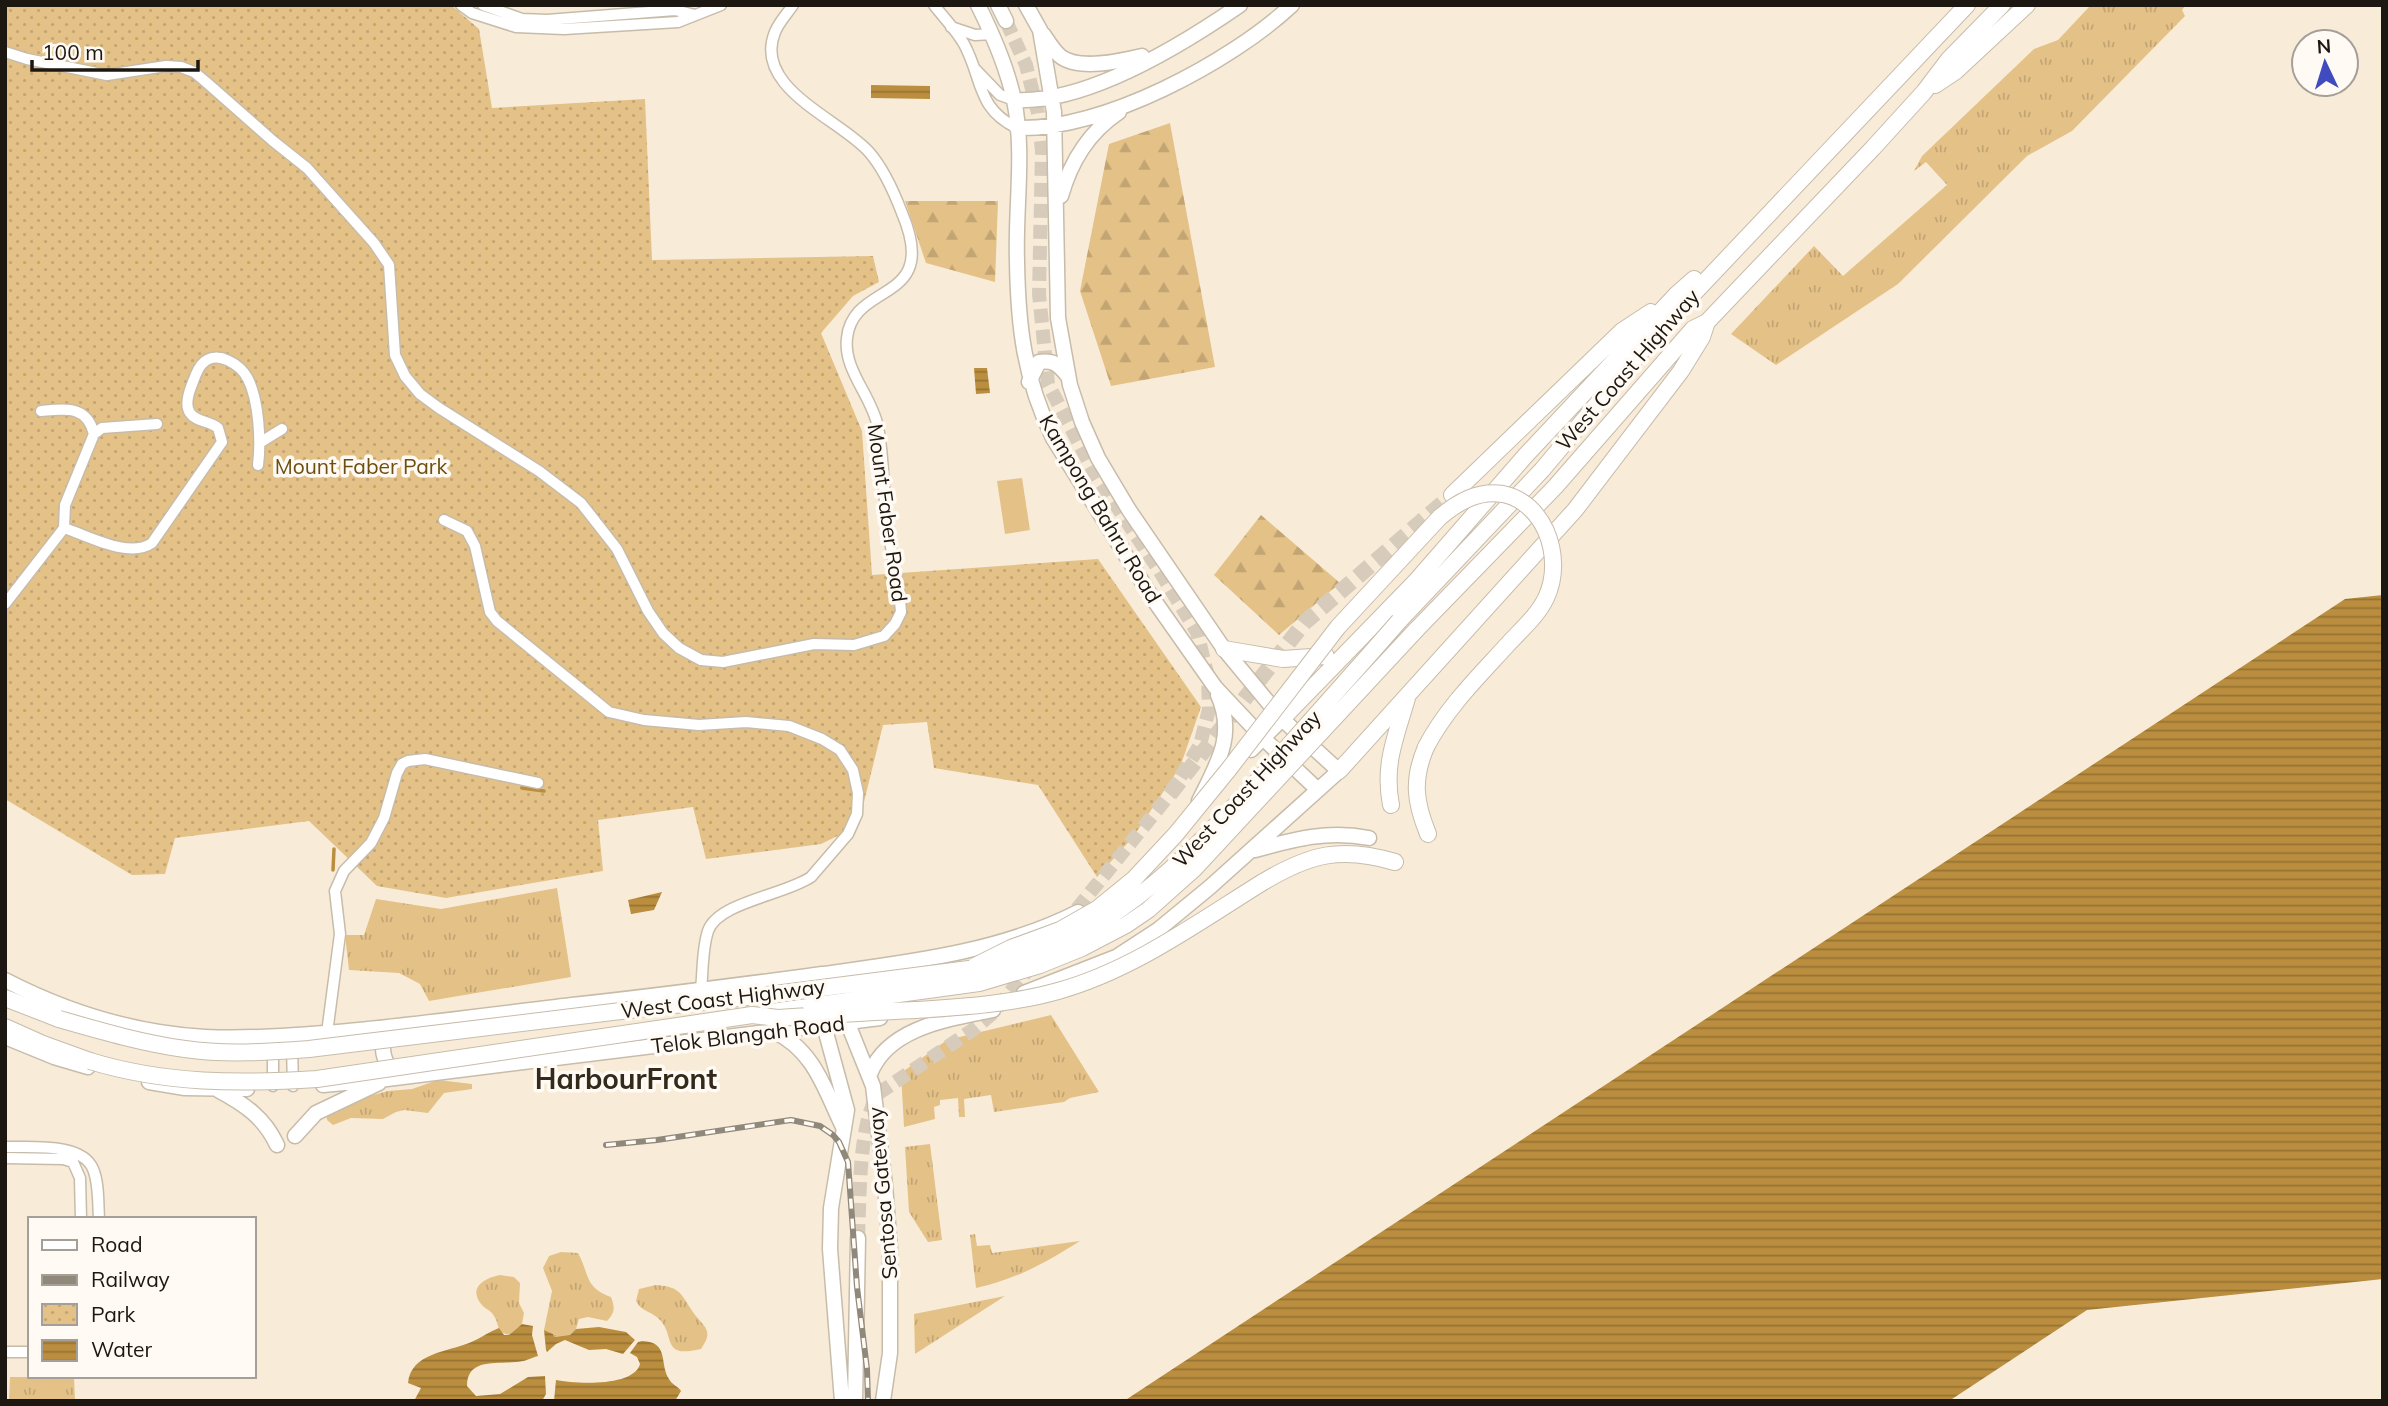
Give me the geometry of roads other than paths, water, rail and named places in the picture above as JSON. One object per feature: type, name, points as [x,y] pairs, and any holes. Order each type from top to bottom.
[{"type":"highway","name":"West Coast Highway","points":[[5,998],[59,1019],[132,1039],[187,1049],[256,1053],[767,995],[1017,961],[1065,942],[1105,920],[1147,891],[1218,825],[1399,621],[1505,511],[1660,329],[1967,5]]},
{"type":"highway","points":[[1924,92],[2002,5]]},
{"type":"highway","points":[[1924,92],[1956,71],[2027,5]]},
{"type":"highway","name":"West Coast Highway","points":[[5,1027],[90,1061],[133,1072],[205,1082],[259,1083],[317,1079],[979,983],[1040,965],[1082,948],[1148,911],[1195,869],[1416,630],[1555,487],[1693,329],[1707,322],[1924,92]]},
{"type":"highway","points":[[1282,719],[1417,580],[1526,455],[1676,294],[1764,217]]},
{"type":"highway","points":[[1452,495],[1622,331],[1676,294]]},
{"type":"highway","points":[[1339,771],[1575,510],[1681,371],[1702,337],[1707,322]]},
{"type":"highway","points":[[975,966],[1011,948],[1060,930],[1097,909],[1134,879],[1176,834],[1229,769],[1338,627],[1440,517],[1452,507],[1472,497],[1485,494],[1509,496],[1531,508],[1549,538],[1553,565],[1549,591],[1538,612],[1445,714],[1426,747],[1420,761],[1416,787],[1421,817],[1428,834]]},
{"type":"highway","points":[[1224,649],[1283,659],[1344,653]]},
{"type":"highway","points":[[1391,805],[1388,766],[1408,695]]},
{"type":"highway","points":[[752,1015],[778,1018],[946,1008],[1056,992],[1101,976],[1147,954],[1294,864],[1320,856],[1347,854],[1395,862]]},
{"type":"main road","name":"Kampong Bahru Road","points":[[978,5],[993,34],[1014,100],[1019,194],[1019,318],[1030,382],[1053,439],[1151,596],[1215,687],[1263,738],[1318,790]]},
{"type":"main road","points":[[998,5],[1006,21]]},
{"type":"main road","points":[[1026,5],[1059,55],[1075,63],[1125,60],[1173,48]]},
{"type":"main road","points":[[1014,100],[1051,97],[1096,83],[1173,48],[1240,5]]},
{"type":"main road","points":[[1017,128],[1055,126],[1082,120],[1138,99],[1217,59],[1272,23],[1292,5]]},
{"type":"main road","name":"Kampong Bahru Road","points":[[1040,30],[1055,126],[1056,298],[1068,376],[1082,422],[1098,458],[1129,510],[1224,649],[1282,719],[1339,771]]},
{"type":"main road","points":[[1056,213],[1066,178],[1083,144],[1108,119],[1138,99]]},
{"type":"main road","points":[[1030,382],[1033,370],[1039,362],[1052,361],[1068,376]]},
{"type":"main road","points":[[1197,805],[1224,745],[1224,715],[1215,687]]},
{"type":"main road","points":[[5,980],[38,997],[75,1011],[134,1027],[206,1037],[272,1037],[398,1026],[701,990],[876,967],[977,950],[1066,918],[1110,894],[1133,874],[1282,719]]},
{"type":"main road","name":"Telok Blangah Road","points":[[5,1037],[54,1057],[128,1078],[185,1088],[273,1088],[387,1079],[823,1026],[1006,997],[1054,982],[1116,957],[1136,945],[1177,915],[1339,771]]},
{"type":"main road","points":[[1251,851],[1331,834],[1345,833],[1369,838]]},
{"type":"main road","points":[[823,1026],[822,1010],[831,997],[876,967]]},
{"type":"main road","points":[[785,979],[831,997]]},
{"type":"main road","points":[[870,1074],[876,1060],[903,1037],[919,1029],[941,1021],[1030,1000],[1044,993],[1054,982]]},
{"type":"main road","name":"Sentosa Gateway","points":[[831,997],[840,1004],[870,1074],[885,1185],[890,1250],[890,1339],[883,1400]]},
{"type":"main road","points":[[398,1026],[385,1036],[383,1052],[387,1066],[402,1077]]},
{"type":"main road","name":"Sentosa Gateway","points":[[823,1026],[847,1110],[831,1208],[830,1249],[842,1401]]},
{"type":"main road","points":[[773,1031],[793,1043],[813,1063],[845,1130]]},
{"type":"main road","points":[[295,1136],[316,1113],[387,1079]]},
{"type":"main road","points":[[217,1090],[244,1104],[261,1119],[277,1145]]},
{"type":"main road","points":[[855,1401],[858,1238]]},
{"type":"street","points":[[461,5],[472,13],[516,27],[564,29],[678,22],[721,5]]},
{"type":"street","points":[[483,5],[522,19],[547,20],[675,10],[695,15]]},
{"type":"street","name":"Mount Faber Road","points":[[5,52],[107,75],[166,66],[181,67],[194,72],[206,82],[307,168],[374,243],[389,265],[395,355],[405,376],[420,394],[539,471],[581,503],[617,549],[648,611],[663,633],[679,649],[701,660],[723,662],[814,644],[854,645],[884,636],[901,612],[887,523],[878,426],[853,370],[848,355],[847,335],[851,324],[866,306],[905,277],[913,258],[911,244],[894,195],[882,169],[869,152],[796,94],[776,73],[771,48],[775,32],[793,5]]},
{"type":"street","points":[[934,5],[963,43],[988,106],[997,116],[1017,128]]},
{"type":"street","points":[[951,27],[975,35],[993,34]]},
{"type":"street","points":[[973,66],[1000,95],[1014,100]]},
{"type":"street","points":[[64,528],[126,549],[145,547],[152,543],[222,442],[218,428],[191,415],[187,405],[200,367],[209,359],[221,358],[243,371],[251,390],[261,442],[258,465]]},
{"type":"street","points":[[41,411],[72,410],[82,414],[89,420],[94,434]]},
{"type":"street","points":[[5,604],[64,528],[65,506],[94,434],[102,428],[157,424]]},
{"type":"street","points":[[261,442],[282,429]]},
{"type":"street","points":[[444,520],[467,531],[471,538],[490,612],[497,621],[609,712],[644,720],[699,725],[746,722],[789,726],[822,739],[840,750],[853,770],[858,793],[858,814],[848,834],[804,882],[747,902],[713,921],[708,932],[701,990]]},
{"type":"street","points":[[327,1032],[340,934],[335,891],[344,871],[371,842],[380,826],[402,764],[425,759],[538,783]]},
{"type":"street","points":[[292,1036],[293,1087]]},
{"type":"street","points":[[272,1037],[273,1088]]},
{"type":"street","points":[[5,1147],[59,1149],[80,1154],[89,1161],[95,1175],[99,1217]]},
{"type":"street","points":[[5,1158],[63,1159],[73,1162],[80,1178],[81,1217]]},
{"type":"street","points":[[5,1352],[28,1352]]},
{"type":"water","points":[[871,85],[930,86],[930,99],[871,98]]},
{"type":"water","points":[[974,368],[987,368],[990,393],[976,394]]},
{"type":"water","points":[[2383,595],[2383,1279],[2087,1310],[1949,1401],[1124,1401],[2345,599]]},
{"type":"water","points":[[662,892],[654,910],[631,914],[628,900]]},
{"type":"water","points":[[522,1324],[533,1326],[532,1335],[538,1356],[522,1361],[484,1364],[472,1371],[467,1386],[476,1396],[500,1394],[528,1377],[545,1376],[546,1394],[542,1401],[414,1401],[421,1388],[408,1383],[416,1365],[423,1360],[499,1328],[504,1335],[509,1335]]},
{"type":"water","points":[[599,1327],[626,1332],[635,1340],[623,1354],[606,1349],[589,1350],[565,1340],[547,1352],[546,1350],[544,1330],[554,1337],[570,1335],[576,1329]]},
{"type":"water","points":[[638,1342],[657,1345],[660,1350],[669,1379],[681,1391],[675,1401],[554,1401],[556,1380],[603,1382],[627,1377],[640,1364],[637,1357],[630,1353]]},
{"type":"waterway","points":[[522,788],[544,791]]},
{"type":"waterway","points":[[333,870],[334,849]]},
{"type":"tunnel","points":[[1006,21],[1026,65],[1038,113],[1042,151],[1039,294],[1048,384],[1094,472],[1197,632],[1208,677],[1209,709],[1200,745],[1170,794],[1068,920]]},
{"type":"tunnel","points":[[1170,794],[1304,623],[1452,495]]},
{"type":"tunnel","points":[[858,1238],[864,1142],[872,1106],[879,1093],[974,1029],[994,1012],[1031,966]]},
{"type":"railway","points":[[606,1145],[791,1120],[820,1126],[833,1135],[848,1162],[868,1401]]},
{"type":"district","name":"HarbourFront","points":[[626,1079]]},
{"type":"park label","name":"Mount Faber Park","points":[[361,467]]}]
